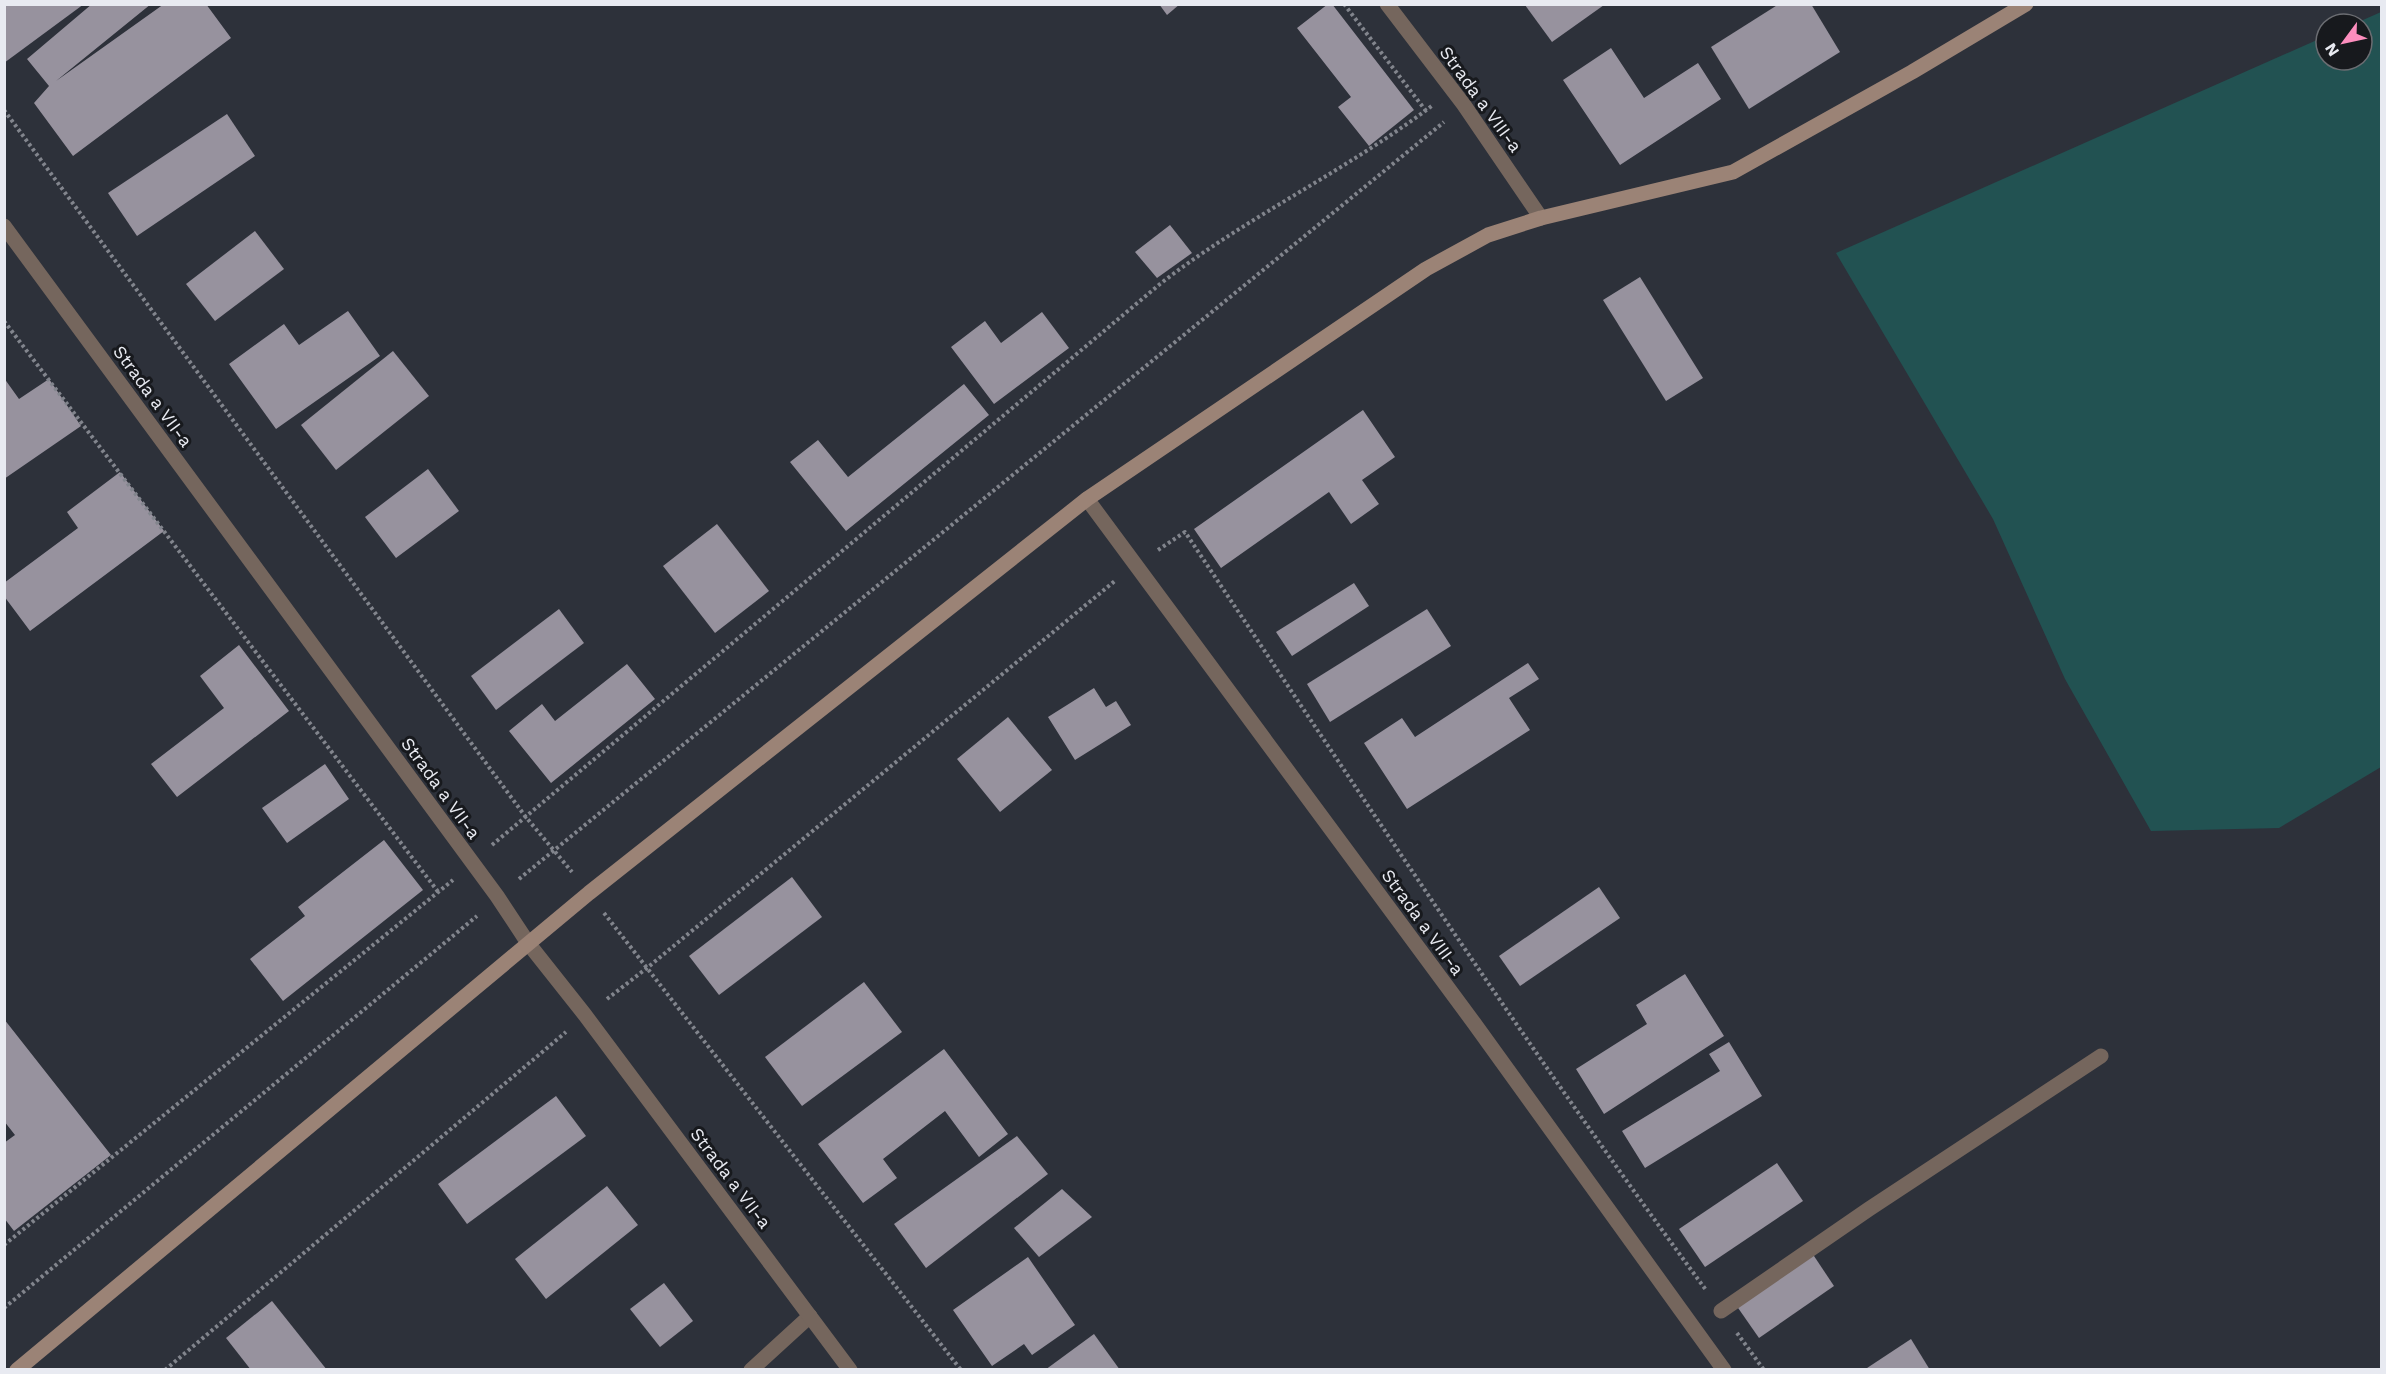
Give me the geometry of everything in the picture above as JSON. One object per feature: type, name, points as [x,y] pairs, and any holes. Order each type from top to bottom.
[{"type":"street","name":"Strada a VIII-a","points":[[1388,4],[1464,105],[1541,218]]},
{"type":"street","points":[[17,1370],[589,893],[1087,499],[1426,269],[1488,235],[1541,218],[1733,172],[1912,72],[2026,4]]},
{"type":"street","name":"Strada a VII-a","points":[[4,226],[497,896],[528,944],[585,1015],[850,1370]]},
{"type":"street","name":"Strada a VIII-a","points":[[1087,499],[1474,1023],[1724,1370]]},
{"type":"street","points":[[1721,1311],[1869,1209],[2102,1056]]},
{"type":"street","points":[[751,1370],[810,1316]]},
{"type":"path","points":[[1344,4],[1426,111]]},
{"type":"path","points":[[4,1245],[439,893],[525,816],[1186,264],[1426,111],[1452,90]]},
{"type":"path","points":[[4,1308],[467,926],[497,896],[1464,105]]},
{"type":"path","points":[[4,110],[525,816],[589,893],[961,1370]]},
{"type":"path","points":[[4,321],[439,893]]},
{"type":"path","points":[[165,1370],[585,1015],[647,968],[1136,564],[1185,532],[1395,846],[1623,1179],[1764,1370]]},
{"type":"shaded area","points":[[2381,12],[2381,767],[2279,828],[2151,831],[2065,679],[1993,519],[1836,253],[2314,41],[2314,72],[2374,72],[2374,15]]},
{"type":"building","points":[[4,4],[84,4],[4,63]]},
{"type":"building","points":[[92,4],[151,4],[56,81],[164,4],[206,4],[231,38],[73,156],[34,103],[49,86],[27,59]]},
{"type":"building","points":[[1159,4],[1180,4],[1167,15]]},
{"type":"building","points":[[1328,4],[1332,4],[1414,110],[1369,146],[1338,107],[1351,97],[1297,28]]},
{"type":"building","points":[[1779,4],[1811,4],[1840,52],[1749,109],[1711,47]]},
{"type":"building","points":[[1525,5],[1604,5],[1552,42]]},
{"type":"building","points":[[1611,48],[1644,98],[1698,63],[1721,99],[1620,165],[1563,80]]},
{"type":"building","points":[[227,114],[255,156],[137,236],[108,193]]},
{"type":"building","points":[[1170,225],[1192,253],[1157,278],[1135,252]]},
{"type":"building","points":[[255,231],[284,269],[215,321],[186,284]]},
{"type":"building","points":[[1640,277],[1703,378],[1666,401],[1603,300]]},
{"type":"building","points":[[348,311],[380,356],[276,429],[229,364],[284,324],[299,345]]},
{"type":"building","points":[[1042,312],[1069,348],[994,404],[951,347],[985,321],[1001,343]]},
{"type":"building","points":[[393,351],[429,396],[336,470],[301,425]]},
{"type":"building","points":[[4,378],[19,399],[49,379],[81,426],[4,479]]},
{"type":"building","points":[[964,384],[989,415],[846,531],[790,462],[818,440],[848,477]]},
{"type":"building","points":[[1363,410],[1395,457],[1362,480],[1379,504],[1351,524],[1329,492],[1221,568],[1194,529]]},
{"type":"building","points":[[428,469],[459,511],[396,558],[365,517]]},
{"type":"building","points":[[120,472],[164,531],[30,631],[4,596],[4,583],[78,528],[67,512]]},
{"type":"building","points":[[717,524],[769,591],[715,633],[663,566]]},
{"type":"building","points":[[1354,583],[1369,606],[1292,656],[1276,632]]},
{"type":"building","points":[[559,609],[584,643],[496,710],[471,676]]},
{"type":"building","points":[[1427,609],[1451,646],[1330,722],[1307,684]]},
{"type":"building","points":[[239,645],[289,711],[177,797],[151,764],[224,708],[200,676]]},
{"type":"building","points":[[1528,663],[1539,679],[1509,698],[1530,730],[1407,809],[1364,743],[1402,718],[1415,737]]},
{"type":"building","points":[[627,664],[655,699],[551,783],[509,731],[542,704],[555,721]]},
{"type":"building","points":[[1094,688],[1106,707],[1116,701],[1131,725],[1075,760],[1048,717]]},
{"type":"building","points":[[1008,717],[1052,770],[1000,812],[957,759]]},
{"type":"building","points":[[325,764],[349,799],[287,843],[262,808]]},
{"type":"building","points":[[384,840],[423,890],[283,1001],[250,959],[305,916],[298,907]]},
{"type":"building","points":[[792,877],[822,917],[719,995],[689,956]]},
{"type":"building","points":[[1599,887],[1620,918],[1520,986],[1499,956]]},
{"type":"building","points":[[1685,974],[1724,1036],[1604,1114],[1576,1069],[1647,1024],[1636,1005]]},
{"type":"building","points":[[864,982],[902,1032],[802,1106],[765,1057]]},
{"type":"building","points":[[4,1019],[111,1155],[14,1231],[4,1218],[4,1143],[15,1135],[4,1121]]},
{"type":"building","points":[[1729,1042],[1762,1096],[1645,1168],[1622,1131],[1720,1071],[1709,1054]]},
{"type":"building","points":[[944,1049],[1008,1134],[979,1157],[945,1111],[883,1159],[897,1178],[863,1203],[818,1144]]},
{"type":"building","points":[[556,1096],[586,1136],[467,1224],[438,1184]]},
{"type":"building","points":[[1017,1136],[1048,1174],[926,1268],[894,1224]]},
{"type":"building","points":[[1777,1163],[1803,1201],[1705,1267],[1679,1229]]},
{"type":"building","points":[[607,1186],[638,1225],[546,1299],[515,1259]]},
{"type":"building","points":[[1062,1189],[1092,1217],[1039,1257],[1014,1228]]},
{"type":"building","points":[[1812,1253],[1834,1286],[1759,1338],[1736,1305]]},
{"type":"building","points":[[1028,1257],[1075,1325],[1032,1355],[1024,1344],[992,1366],[953,1310]]},
{"type":"building","points":[[664,1283],[693,1321],[660,1347],[630,1309]]},
{"type":"building","points":[[272,1301],[327,1370],[251,1370],[226,1338]]},
{"type":"building","points":[[1094,1334],[1120,1370],[1045,1370]]},
{"type":"building","points":[[1911,1339],[1930,1370],[1864,1370]]}]
